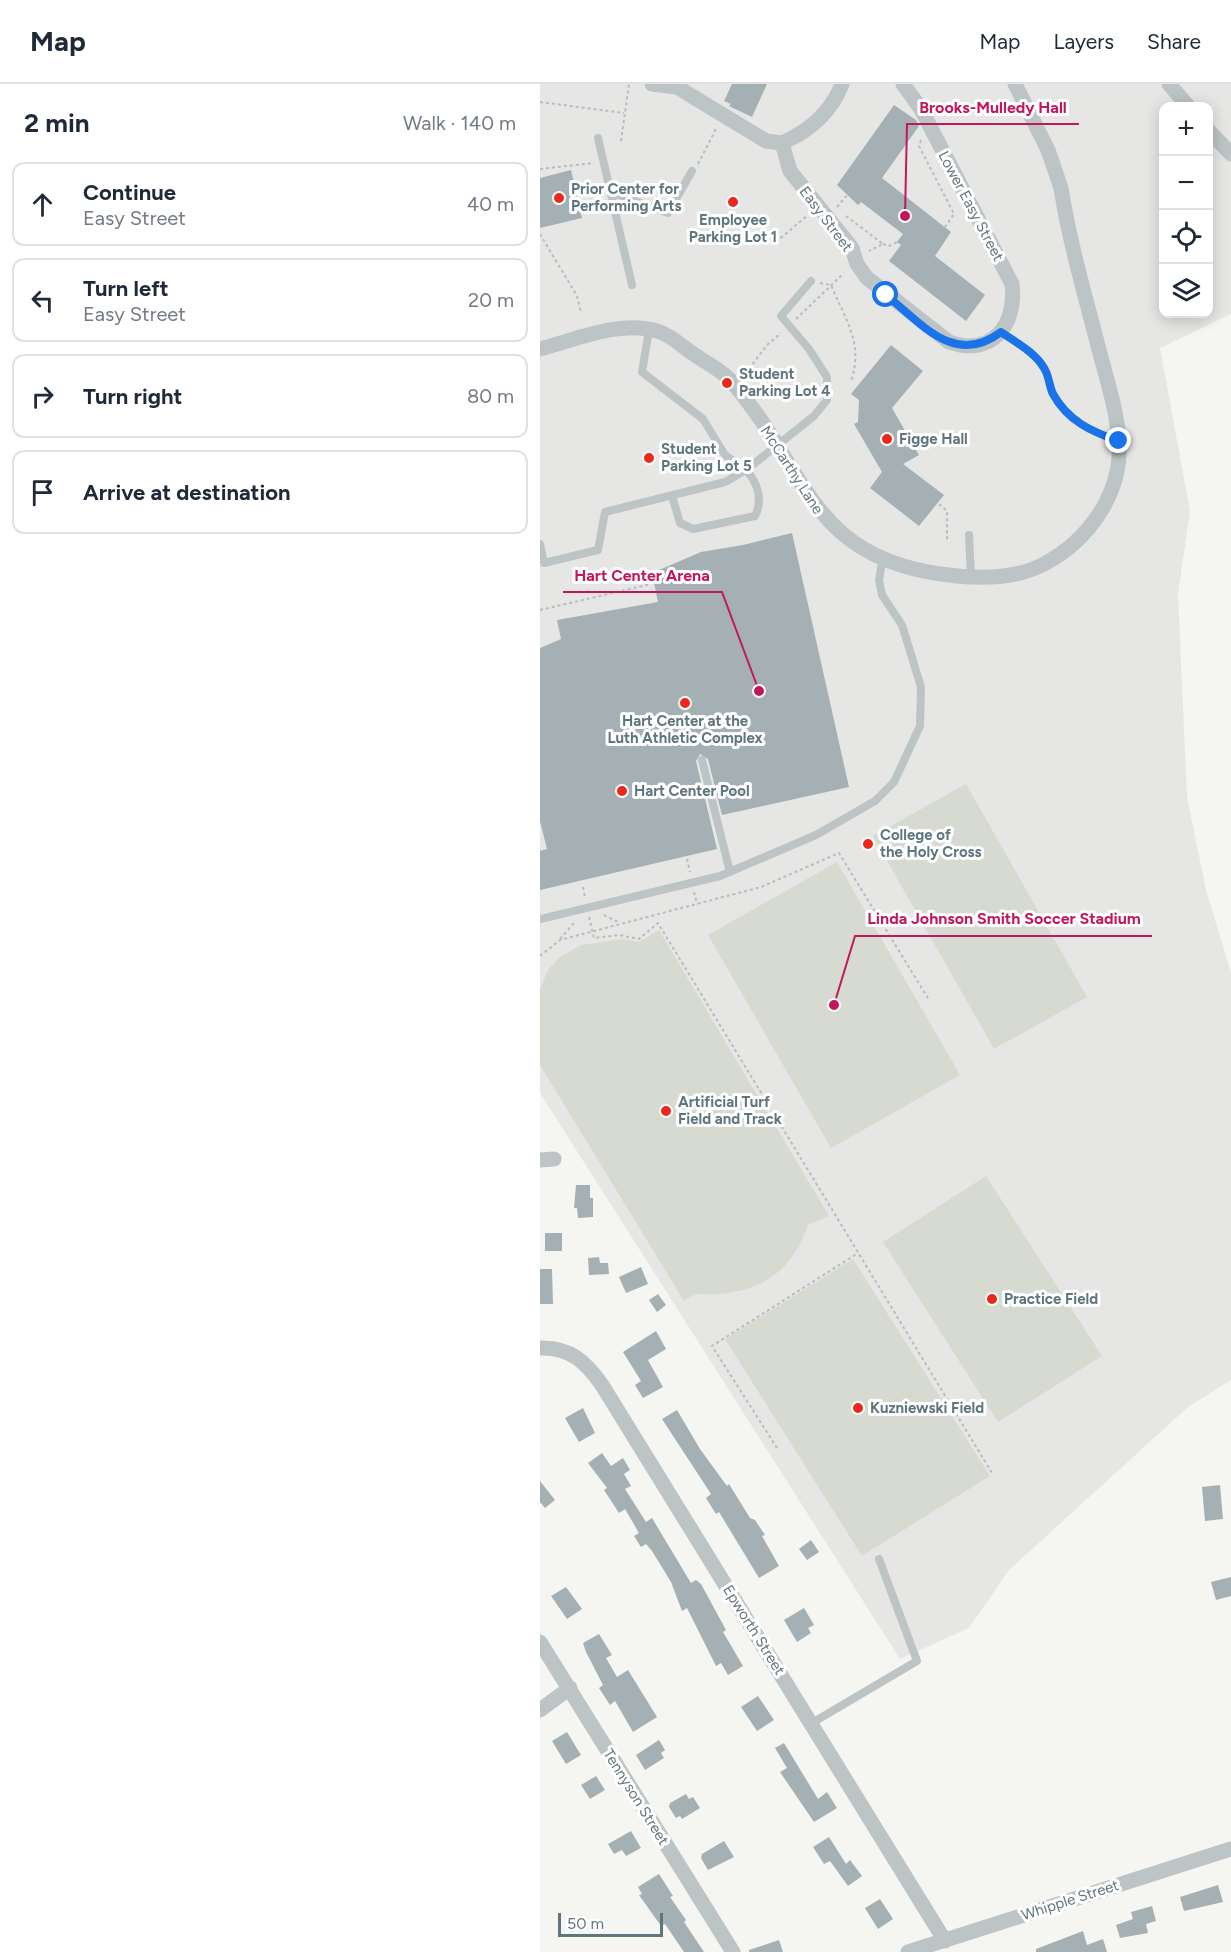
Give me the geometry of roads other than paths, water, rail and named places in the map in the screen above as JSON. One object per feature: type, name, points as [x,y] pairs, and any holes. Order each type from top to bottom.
[{"type":"street","points":[[652,84],[678,85],[766,141],[782,143],[801,134],[820,119],[842,84]]},
{"type":"street","name":"Lower Easy Street","points":[[903,84],[921,109],[1012,284],[1014,304],[1001,332]]},
{"type":"street","name":"McCarthy Lane","points":[[540,349],[629,326],[662,332],[731,380],[776,444],[805,494],[823,517],[846,537],[883,558],[932,573],[971,577],[1009,576],[1037,568],[1079,541],[1095,523],[1112,486],[1119,441],[1060,188],[1048,150],[1015,84]]},
{"type":"street","points":[[1168,84],[1184,102]]},
{"type":"street","points":[[1213,134],[1231,154]]},
{"type":"street","name":"Easy Street","points":[[782,143],[790,171],[852,248],[857,264],[867,278],[886,295],[949,342],[962,347],[988,342],[1001,332]]},
{"type":"street","name":"Epworth Street","points":[[540,1348],[561,1350],[576,1356],[589,1367],[812,1723],[945,1941]]},
{"type":"street","name":"Tennyson Street","points":[[540,1642],[733,1952]]},
{"type":"street","points":[[540,1710],[570,1688]]},
{"type":"street","name":"Whipple Street","points":[[909,1952],[1231,1849]]},
{"type":"lane","points":[[598,138],[632,285]]},
{"type":"lane","points":[[611,192],[668,213],[693,171]]},
{"type":"lane","points":[[540,544],[544,563],[598,550],[605,512],[725,482],[746,470],[813,416],[827,400],[827,376],[809,349],[781,316],[812,281]]},
{"type":"lane","points":[[649,330],[642,372],[703,419],[725,455],[755,479],[760,506],[755,516],[693,529],[680,523],[672,496]]},
{"type":"lane","points":[[1001,332],[1027,350],[1044,367],[1054,395],[1076,422],[1091,432],[1119,441]]},
{"type":"lane","points":[[969,535],[971,577]]},
{"type":"lane","points":[[540,919],[730,872],[816,835],[875,801],[894,782],[920,726],[921,687],[902,625],[882,595],[879,580],[883,558]]},
{"type":"lane","points":[[702,760],[730,872]]},
{"type":"lane","points":[[812,1723],[917,1661],[879,1559]]},
{"type":"place","name":"Prior Center for Performing Arts","points":[[559,198]]},
{"type":"place","name":"Employee Parking Lot 1","points":[[733,202]]},
{"type":"place","name":"Brooks-Mulledy Hall","points":[[905,216]]},
{"type":"place","name":"Student Parking Lot 4","points":[[727,383]]},
{"type":"place","name":"Figge Hall","points":[[887,439]]},
{"type":"place","name":"Student Parking Lot 5","points":[[649,458]]},
{"type":"place","name":"Hart Center Arena","points":[[759,691]]},
{"type":"place","name":"Hart Center at the Luth Athletic Complex","points":[[685,703]]},
{"type":"place","name":"Hart Center Pool","points":[[622,791]]},
{"type":"place","name":"College of the Holy Cross","points":[[868,844]]},
{"type":"place","name":"Linda Johnson Smith Soccer Stadium","points":[[834,1005]]},
{"type":"place","name":"Artificial Turf Field and Track","points":[[666,1111]]},
{"type":"place","name":"Practice Field","points":[[992,1299]]},
{"type":"place","name":"Kuzniewski Field","points":[[858,1408]]}]
